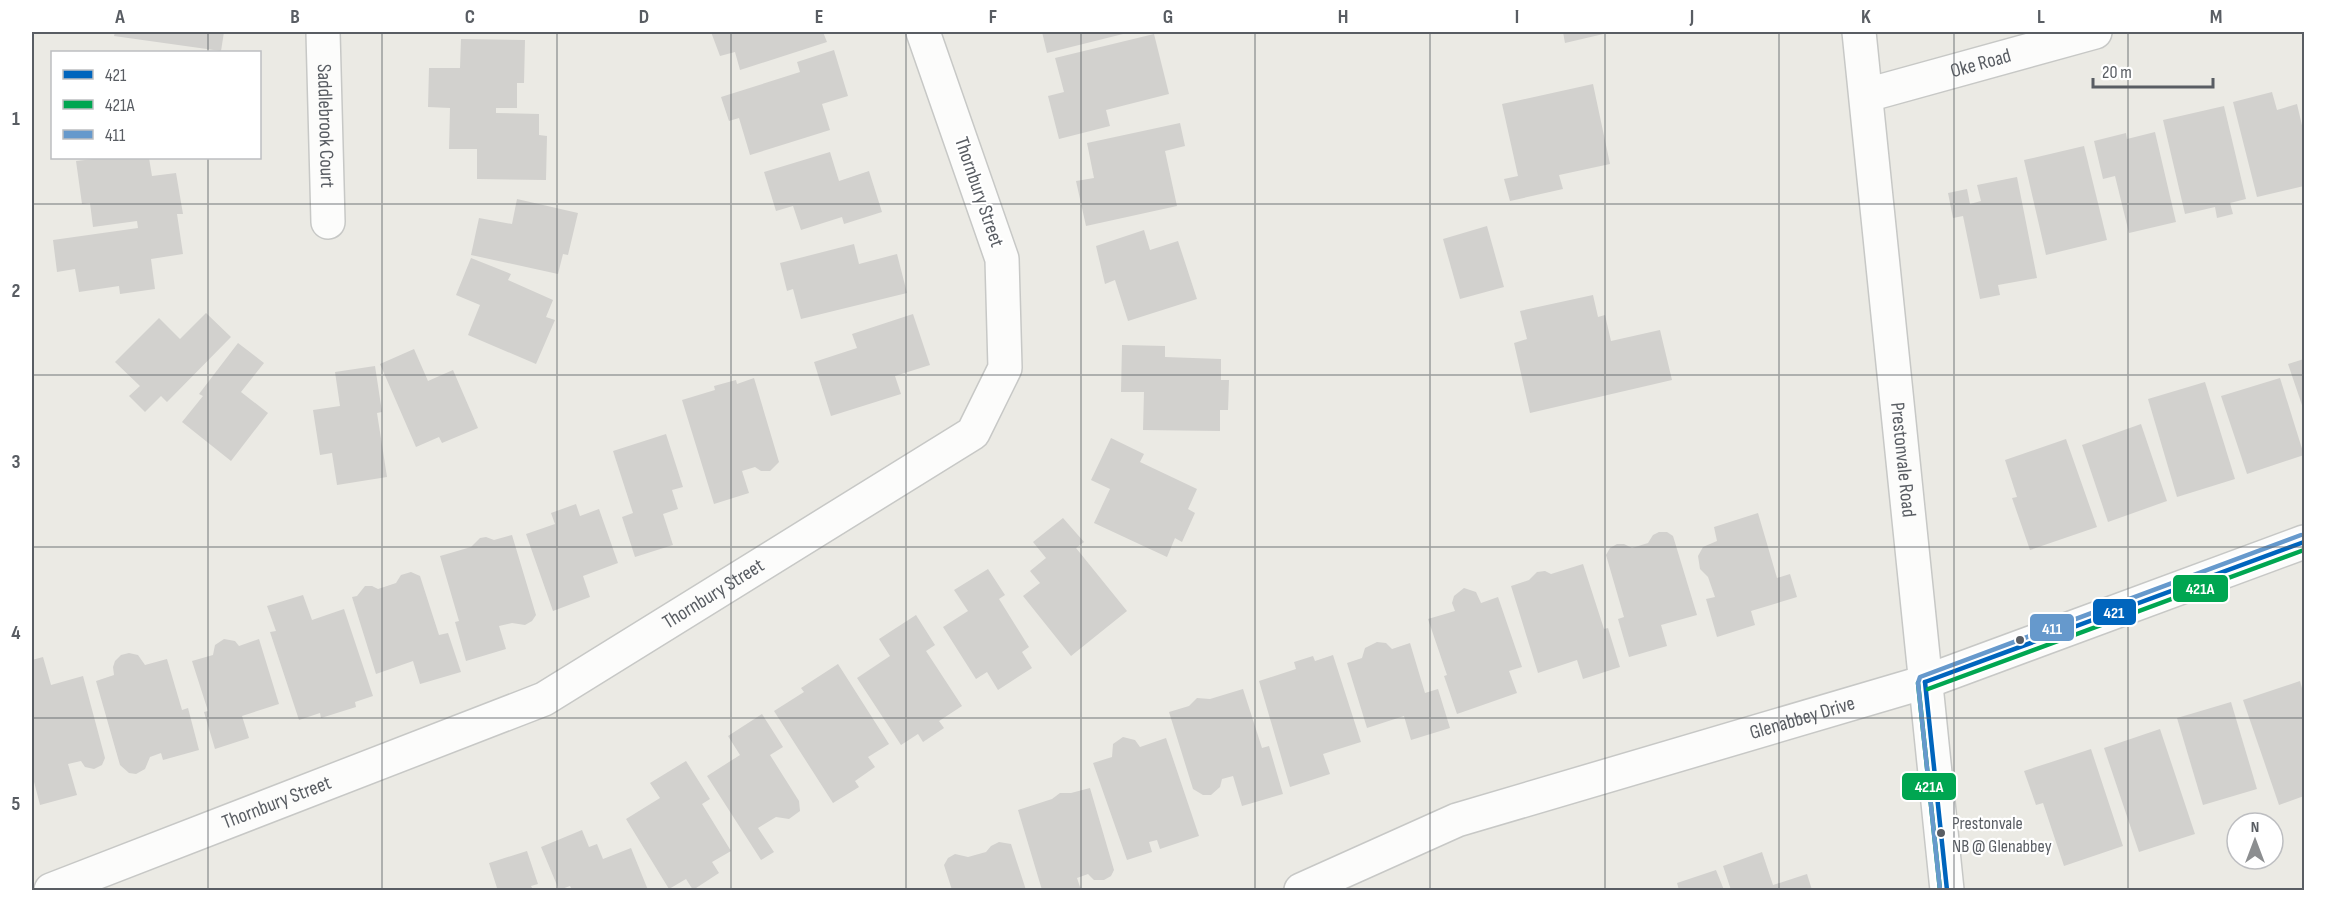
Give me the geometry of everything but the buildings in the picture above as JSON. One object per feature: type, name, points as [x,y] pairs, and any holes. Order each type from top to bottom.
[{"type":"street","name":"Saddlebrook Court","points":[[323,32],[328,222]]},
{"type":"street","name":"Thornbury Street","points":[[51,891],[544,699],[973,433],[1005,368],[1002,259],[923,32]]},
{"type":"street","name":"Prestonvale Road","points":[[1859,32],[1947,891]]},
{"type":"street","name":"Oke Road","points":[[1867,95],[2095,32]]},
{"type":"street","name":"Glenabbey Drive","points":[[1301,891],[1457,820],[1925,682],[2304,542]]},
{"type":"transit line","name":"411","points":[[1940,890],[1918,683],[1920,677],[2301,535]]},
{"type":"transit line","name":"421","points":[[1925,682],[2304,542]]},
{"type":"transit line","name":"421A","points":[[1928,689],[2304,550]]},
{"type":"transit line","name":"421","points":[[1925,682],[1947,890]]},
{"type":"transit line","name":"421A","points":[[1918,683],[1940,890]]},
{"type":"place","name":"Prestonvale NB @ Glenabbey","points":[[1941,833]]}]
